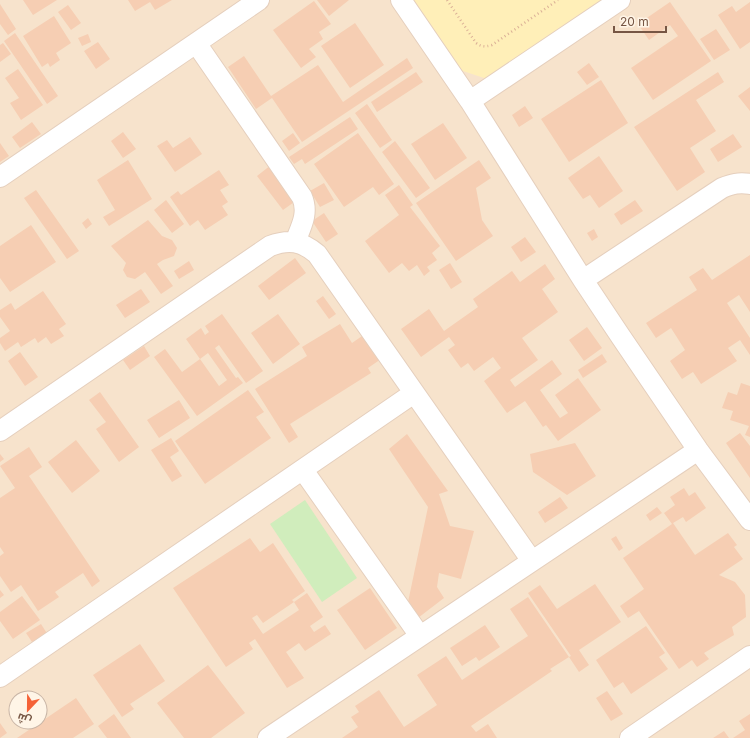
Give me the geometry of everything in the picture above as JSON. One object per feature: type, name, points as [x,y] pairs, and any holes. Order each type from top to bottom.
[{"type":"street","points":[[0,177],[259,0]]},
{"type":"street","points":[[401,0],[470,101],[583,280],[646,375],[698,450],[750,520]]},
{"type":"street","points":[[470,101],[620,0]]},
{"type":"street","points":[[196,43],[302,197],[305,207],[304,219],[295,242]]},
{"type":"street","points":[[583,280],[722,188],[732,184],[750,184]]},
{"type":"street","points":[[0,431],[270,246],[287,241],[295,242],[303,244],[317,254],[532,561]]},
{"type":"street","points":[[0,677],[414,394]]},
{"type":"street","points":[[268,738],[698,450]]},
{"type":"street","points":[[303,470],[420,636]]},
{"type":"street","points":[[630,738],[750,656]]},
{"type":"path","points":[[447,0],[476,43],[480,46],[486,47],[492,45],[558,0]]},
{"type":"shaded area","points":[[0,0],[750,0],[750,738],[0,738]]},
{"type":"green space","points":[[305,500],[357,578],[322,602],[270,524]]},
{"type":"sand","points":[[412,0],[602,0],[487,79],[460,70]]},
{"type":"building","points":[[23,0],[57,0],[33,15]]},
{"type":"building","points":[[128,0],[172,0],[155,10],[150,2],[135,11]]},
{"type":"building","points":[[317,0],[349,0],[329,16]]},
{"type":"building","points":[[314,1],[331,24],[319,32],[323,39],[309,49],[316,57],[301,68],[273,30]]},
{"type":"building","points":[[670,2],[711,61],[653,100],[631,68],[678,36],[670,25],[649,40],[638,24]]},
{"type":"building","points":[[750,2],[750,42],[740,49],[718,15],[732,6],[736,12]]},
{"type":"building","points":[[0,4],[16,29],[8,35],[0,24]]},
{"type":"building","points":[[68,5],[81,23],[71,30],[58,12]]},
{"type":"building","points":[[54,16],[71,43],[56,53],[60,60],[50,67],[48,63],[42,67],[23,36]]},
{"type":"building","points":[[355,23],[384,65],[350,88],[321,46]]},
{"type":"building","points":[[716,29],[730,50],[714,60],[700,39]]},
{"type":"building","points":[[15,33],[58,96],[47,104],[4,41]]},
{"type":"building","points":[[88,34],[91,42],[82,46],[78,38]]},
{"type":"building","points":[[98,42],[110,59],[96,69],[84,51]]},
{"type":"building","points":[[3,43],[11,54],[0,62],[0,45]]},
{"type":"building","points":[[244,56],[271,96],[318,65],[343,102],[407,58],[413,68],[302,142],[272,98],[256,109],[228,67]]},
{"type":"building","points":[[589,63],[599,77],[587,85],[577,72]]},
{"type":"building","points":[[18,69],[43,105],[21,120],[10,103],[19,98],[5,78]]},
{"type":"building","points":[[416,72],[423,82],[377,112],[371,102]]},
{"type":"building","points":[[718,72],[724,82],[696,100],[716,131],[690,148],[705,172],[677,191],[634,127]]},
{"type":"building","points":[[601,80],[628,123],[569,162],[541,119]]},
{"type":"building","points":[[750,87],[750,111],[738,96]]},
{"type":"building","points":[[367,104],[392,140],[380,148],[355,113]]},
{"type":"building","points":[[525,106],[533,118],[519,127],[512,115]]},
{"type":"building","points":[[350,117],[358,129],[305,164],[302,159],[294,164],[289,157]]},
{"type":"building","points":[[32,122],[41,134],[20,148],[12,137]]},
{"type":"building","points":[[443,123],[467,158],[435,180],[411,144]]},
{"type":"building","points":[[123,132],[136,149],[123,158],[111,141]]},
{"type":"building","points":[[293,133],[300,143],[289,151],[282,141]]},
{"type":"building","points":[[358,133],[394,184],[379,195],[373,187],[344,207],[314,164]]},
{"type":"building","points":[[733,134],[742,147],[718,162],[710,149]]},
{"type":"building","points":[[190,137],[202,154],[175,172],[157,146],[167,140],[173,148]]},
{"type":"building","points":[[395,141],[430,188],[416,198],[382,152]]},
{"type":"building","points":[[0,143],[9,156],[0,162]]},
{"type":"building","points":[[599,156],[623,191],[599,208],[590,195],[583,199],[568,178]]},
{"type":"building","points":[[128,160],[152,199],[109,226],[103,217],[115,210],[97,180]]},
{"type":"building","points":[[479,160],[491,178],[476,188],[482,220],[493,236],[456,261],[416,203]]},
{"type":"building","points":[[271,165],[297,200],[283,210],[257,176]]},
{"type":"building","points":[[219,170],[229,185],[220,190],[228,202],[222,206],[228,215],[205,230],[198,220],[190,226],[170,197],[178,191],[181,195]]},
{"type":"building","points":[[324,183],[334,200],[320,207],[310,191]]},
{"type":"building","points":[[399,185],[413,205],[410,207],[440,246],[432,253],[437,260],[427,267],[430,271],[424,276],[417,265],[409,271],[402,263],[389,273],[365,241],[399,215],[385,195]]},
{"type":"building","points":[[36,190],[79,251],[67,259],[24,198]]},
{"type":"building","points":[[166,200],[184,224],[172,233],[154,210]]},
{"type":"building","points":[[635,200],[643,211],[621,225],[614,214]]},
{"type":"building","points":[[324,213],[338,234],[326,242],[312,221]]},
{"type":"building","points":[[88,218],[92,224],[86,229],[82,223]]},
{"type":"building","points":[[148,220],[162,236],[172,240],[177,248],[174,256],[157,264],[173,286],[161,294],[145,272],[135,279],[127,277],[123,270],[126,263],[111,246]]},
{"type":"building","points":[[31,225],[56,262],[10,292],[0,278],[0,246]]},
{"type":"building","points":[[594,229],[598,237],[592,241],[587,233]]},
{"type":"building","points":[[525,237],[536,252],[521,262],[511,247]]},
{"type":"building","points":[[750,255],[750,312],[739,295],[727,303],[750,338],[750,355],[740,340],[728,348],[737,361],[701,384],[693,372],[682,379],[670,361],[685,350],[671,328],[656,338],[646,323],[697,290],[689,277],[703,268],[712,280]]},
{"type":"building","points":[[295,258],[306,273],[269,300],[258,286]]},
{"type":"building","points":[[189,261],[194,270],[179,279],[174,271]]},
{"type":"building","points":[[450,263],[462,282],[451,289],[439,270]]},
{"type":"building","points":[[545,264],[555,279],[542,289],[558,312],[522,338],[538,360],[510,380],[515,387],[552,360],[562,374],[540,390],[560,418],[568,413],[555,395],[578,378],[601,410],[558,441],[546,425],[543,427],[525,401],[507,413],[484,381],[501,368],[493,357],[474,371],[468,363],[461,368],[448,350],[455,345],[449,337],[421,357],[401,329],[429,309],[444,331],[478,307],[473,299],[512,271],[520,282]]},
{"type":"building","points":[[141,289],[150,302],[125,318],[116,305]]},
{"type":"building","points":[[43,291],[66,324],[59,329],[64,336],[51,344],[46,337],[38,343],[35,338],[21,347],[18,342],[5,351],[0,343],[0,338],[10,331],[0,317],[0,310],[11,303],[15,310]]},
{"type":"building","points":[[323,296],[336,314],[329,319],[316,301]]},
{"type":"building","points":[[222,314],[263,371],[246,383],[219,345],[215,348],[236,378],[238,377],[243,383],[197,416],[154,357],[165,349],[182,372],[200,359],[186,339],[201,328],[205,335],[209,332],[205,326]],"holes":[[[208,353],[227,380],[219,386],[200,359]]]},
{"type":"building","points":[[278,314],[300,344],[273,364],[251,333]]},
{"type":"building","points":[[340,324],[352,343],[365,334],[381,359],[368,368],[371,373],[290,424],[298,437],[289,443],[255,389],[307,356],[302,347]]},
{"type":"building","points":[[587,327],[602,348],[584,361],[569,340]]},
{"type":"building","points":[[144,346],[150,356],[130,370],[123,360]]},
{"type":"building","points":[[20,352],[38,377],[25,386],[8,361]]},
{"type":"building","points":[[602,354],[607,362],[583,378],[578,370]]},
{"type":"building","points":[[741,383],[750,386],[750,437],[745,435],[749,426],[730,420],[733,411],[722,408],[728,392],[737,395]]},
{"type":"building","points":[[248,390],[264,412],[256,417],[271,438],[205,484],[175,441]]},
{"type":"building","points":[[100,392],[139,447],[119,462],[96,429],[106,422],[89,400]]},
{"type":"building","points":[[179,400],[190,418],[159,438],[147,420]]},
{"type":"building","points":[[740,433],[750,446],[750,478],[726,443]]},
{"type":"building","points":[[407,434],[448,491],[439,494],[450,526],[474,531],[461,579],[439,573],[437,587],[444,598],[414,621],[407,607],[428,507],[389,449]]},
{"type":"building","points":[[171,438],[179,451],[170,457],[182,476],[172,482],[151,450]]},
{"type":"building","points":[[76,440],[100,471],[72,493],[48,462]]},
{"type":"building","points":[[575,443],[596,476],[567,495],[533,472],[530,454]]},
{"type":"building","points":[[29,447],[42,467],[29,476],[100,581],[92,587],[83,573],[55,592],[59,597],[38,611],[21,585],[11,592],[0,576],[0,556],[4,553],[0,547],[0,498],[15,488],[0,466]]},
{"type":"building","points":[[0,454],[4,459],[0,462]]},
{"type":"building","points":[[684,488],[689,496],[695,492],[706,508],[686,522],[683,517],[673,523],[695,555],[728,533],[737,545],[734,547],[743,559],[719,575],[735,582],[745,595],[746,617],[732,627],[734,635],[704,653],[709,659],[697,667],[692,660],[679,669],[639,611],[628,618],[620,606],[644,589],[623,558],[672,524],[664,513],[675,505],[670,497]]},
{"type":"building","points":[[560,497],[568,508],[545,523],[538,512]]},
{"type":"building","points":[[657,507],[662,513],[650,521],[646,515]]},
{"type":"building","points":[[616,536],[623,548],[619,551],[611,539]]},
{"type":"building","points":[[250,538],[260,552],[273,543],[305,591],[292,600],[294,602],[307,593],[323,617],[310,626],[314,632],[325,625],[331,634],[305,651],[299,643],[286,652],[304,678],[287,688],[255,639],[249,643],[253,649],[226,667],[173,588]],"holes":[[[294,602],[299,610],[263,634],[252,618],[257,615],[263,623]]]},
{"type":"building","points":[[595,584],[621,622],[579,650],[589,665],[579,672],[569,657],[571,656],[528,593],[540,585],[557,609]]},
{"type":"building","points":[[370,588],[397,628],[365,650],[337,610]]},
{"type":"building","points":[[0,590],[4,595],[0,598]]},
{"type":"building","points":[[22,596],[40,620],[13,639],[0,621],[0,612]]},
{"type":"building","points":[[528,597],[569,657],[550,669],[552,671],[471,726],[476,732],[488,724],[497,738],[342,738],[358,727],[351,717],[359,712],[355,706],[379,690],[404,727],[437,705],[417,675],[446,656],[462,680],[528,636],[510,609]]},
{"type":"building","points":[[41,624],[48,635],[34,645],[26,633]]},
{"type":"building","points":[[485,625],[500,647],[479,661],[476,657],[462,666],[450,648]]},
{"type":"building","points":[[646,626],[665,653],[659,657],[668,669],[631,694],[623,682],[614,688],[596,660]]},
{"type":"building","points":[[140,644],[165,681],[130,704],[134,709],[122,717],[93,675]]},
{"type":"building","points":[[208,665],[245,713],[211,738],[184,738],[157,703]]},
{"type":"building","points":[[607,691],[623,714],[611,721],[596,698]]},
{"type":"building","points":[[76,698],[94,724],[73,738],[17,738],[29,730],[48,730],[48,717]]},
{"type":"building","points":[[114,714],[131,738],[107,738],[98,726]]},
{"type":"building","points":[[750,714],[750,738],[733,738],[745,730],[739,721]]},
{"type":"building","points":[[0,723],[7,733],[0,738]]},
{"type":"building","points":[[724,731],[729,738],[713,738]]}]
